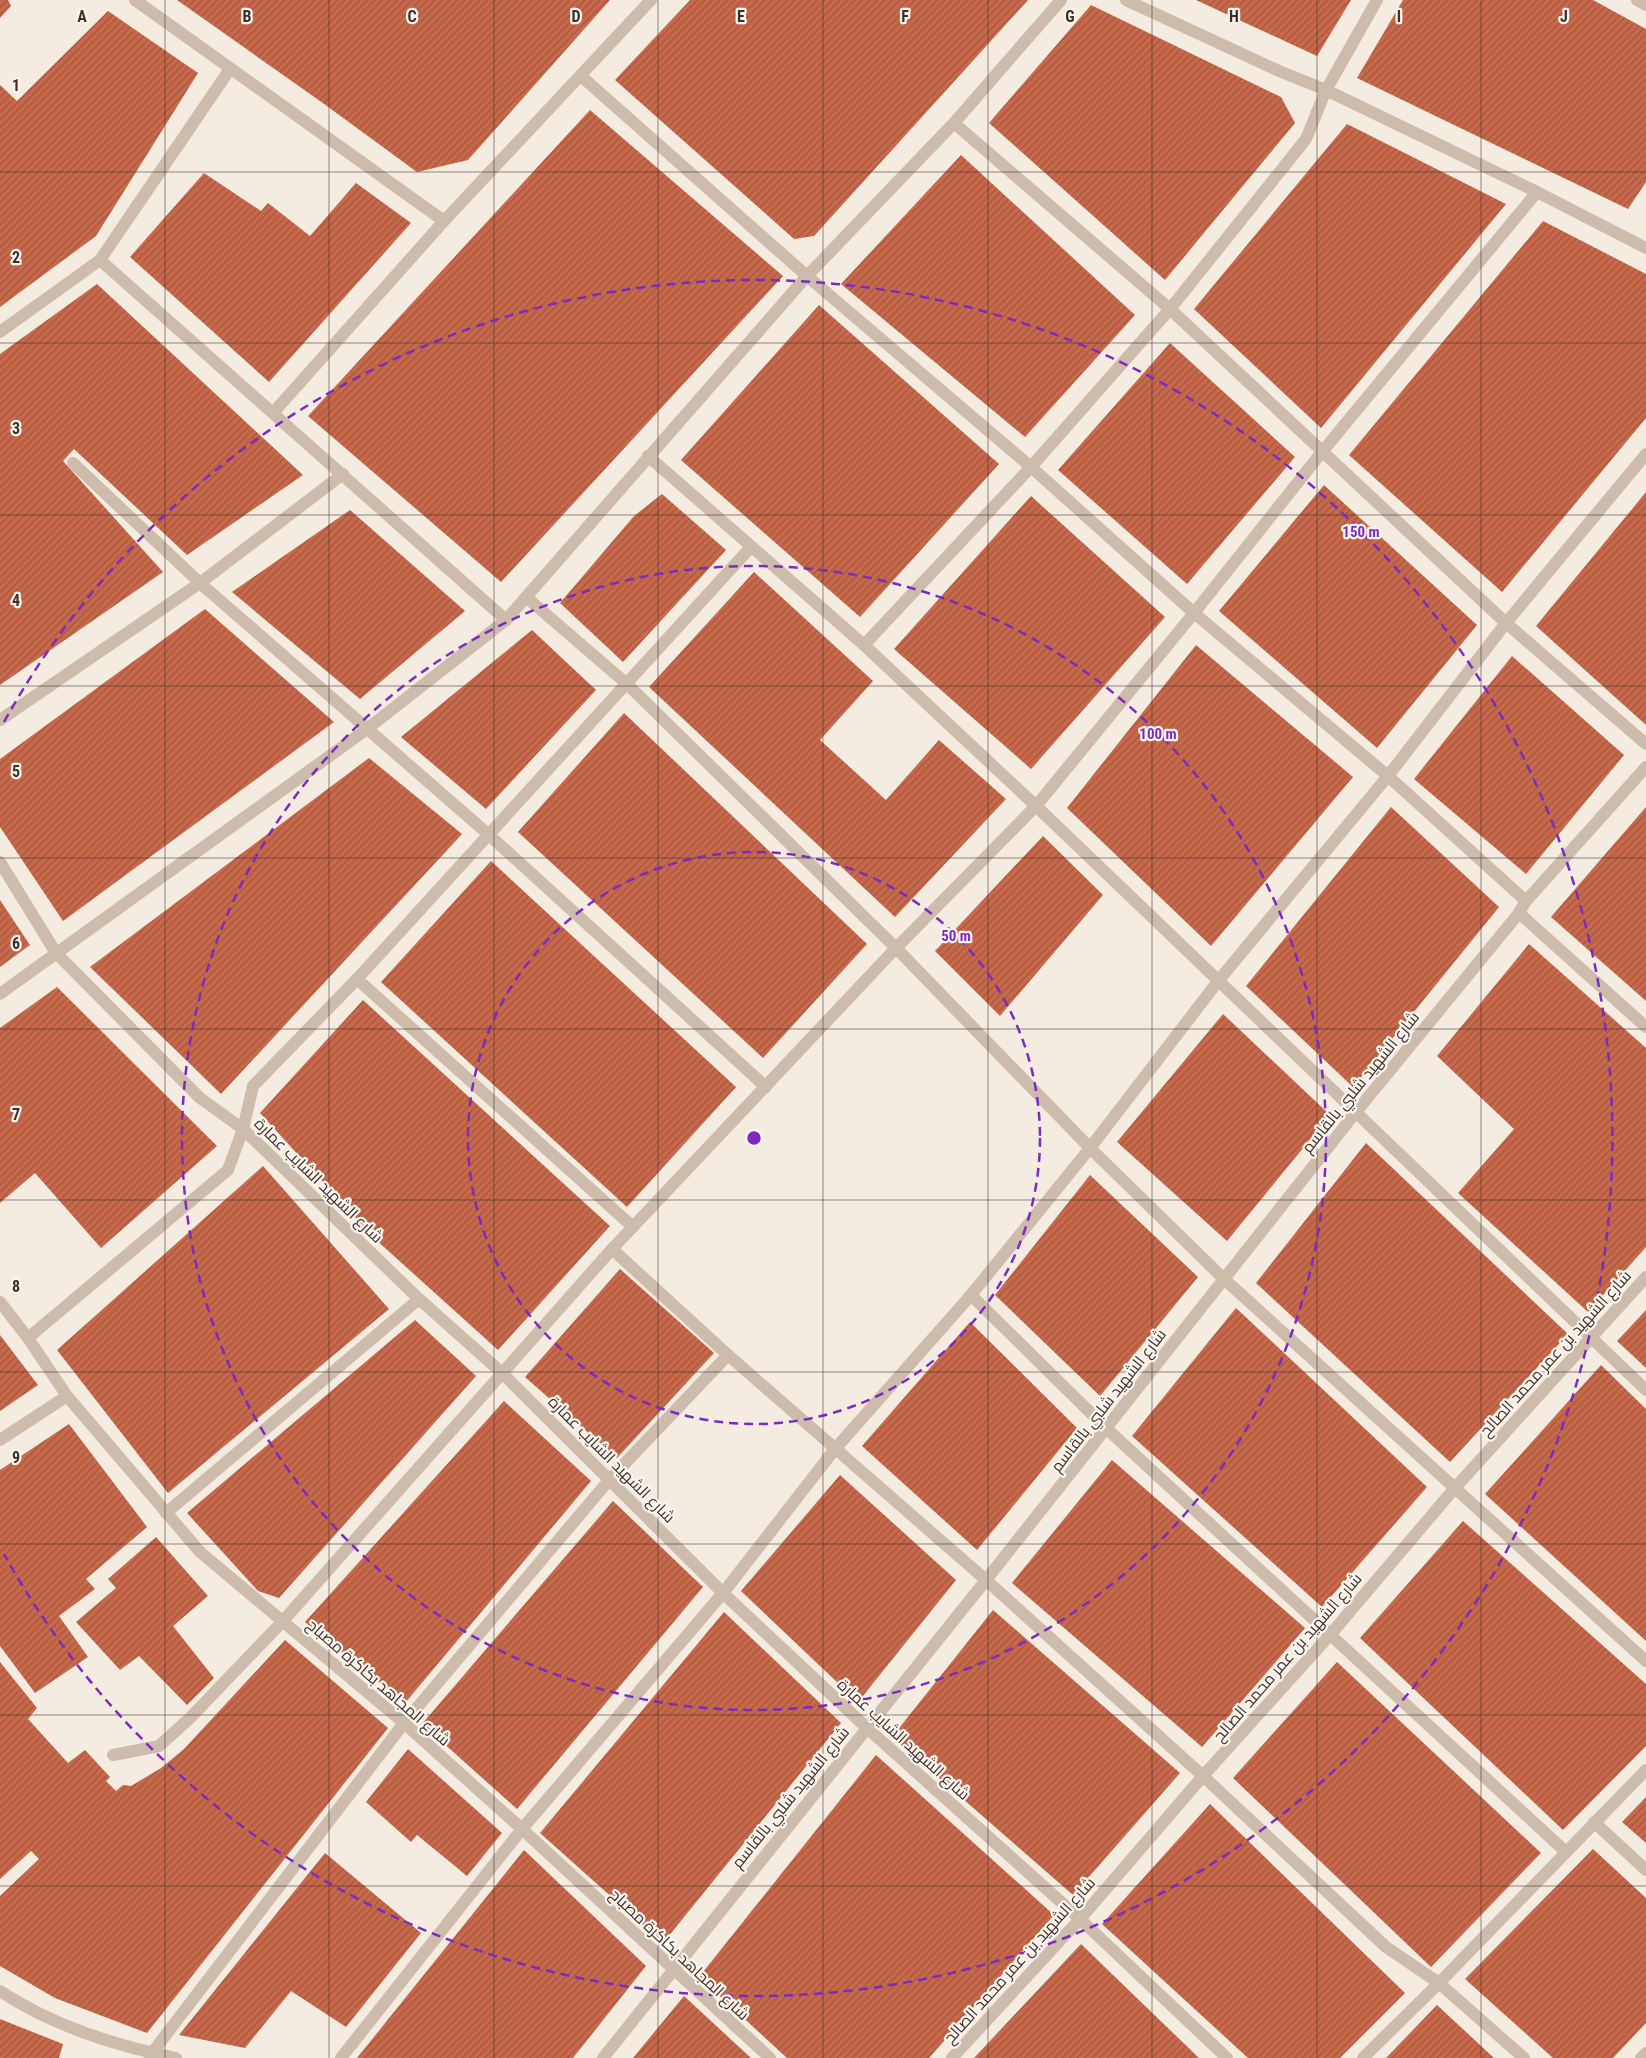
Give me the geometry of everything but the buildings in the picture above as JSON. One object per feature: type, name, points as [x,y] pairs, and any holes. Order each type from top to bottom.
[{"type":"street","points":[[135,0],[444,221]]},
{"type":"street","points":[[273,413],[444,221],[651,0]]},
{"type":"street","points":[[0,994],[367,730],[506,620],[807,276],[954,123],[1061,0]]},
{"type":"street","points":[[1126,0],[1280,71],[1326,90],[1537,192],[1646,248]]},
{"type":"street","points":[[864,645],[1030,467],[1170,309],[1306,139],[1326,90],[1377,0]]},
{"type":"street","points":[[1637,0],[1646,5]]},
{"type":"street","points":[[0,332],[100,260],[230,69]]},
{"type":"street","points":[[581,76],[807,276],[1030,467],[1194,613],[1388,776],[1526,901]]},
{"type":"street","points":[[954,123],[1170,309],[1506,623],[1646,744]]},
{"type":"street","points":[[113,1755],[159,1746],[190,1718],[283,1621],[501,1372],[632,1227],[896,948],[1036,806],[1194,613],[1322,452],[1537,192]]},
{"type":"street","points":[[100,260],[506,620]]},
{"type":"street","points":[[341,2058],[522,1829],[723,1593],[835,1449],[971,1294],[1090,1148],[1219,980],[1388,776],[1506,623],[1646,454]]},
{"type":"street","points":[[648,456],[864,645],[1219,980],[1646,1390]]},
{"type":"street","points":[[73,463],[200,582],[488,834],[766,1087]]},
{"type":"street","points":[[0,720],[200,582],[343,474]]},
{"type":"street","points":[[28,1338],[228,1170],[243,1129],[253,1086],[357,978],[751,547]]},
{"type":"street","points":[[526,597],[627,684],[896,948],[1090,1148],[1224,1279],[1646,1661]]},
{"type":"street","name":"شارع الشهيد شلبي بالقاسم","points":[[602,2058],[986,1580],[1356,1112],[1519,913],[1526,901],[1646,767]]},
{"type":"street","name":"شارع الشهيد الشايب عمارة","points":[[0,862],[56,953],[200,1098],[243,1129],[419,1298],[501,1372],[723,1593],[866,1728],[1080,1919],[1227,2058]]},
{"type":"street","points":[[1519,913],[1646,1028]]},
{"type":"street","points":[[357,978],[632,1227]]},
{"type":"street","points":[[612,1249],[1204,1776],[1386,1947],[1439,1983],[1524,2058]]},
{"type":"street","name":"شارع الشهيد بن عمر محمد الصالح","points":[[952,2058],[1080,1919],[1330,1635],[1454,1489],[1646,1277]]},
{"type":"street","points":[[971,1294],[1107,1428],[1566,1852]]},
{"type":"street","points":[[166,1513],[419,1298]]},
{"type":"street","name":"شارع المجاهد بكاكرة مصباح","points":[[0,1302],[28,1338],[67,1396],[200,1552],[404,1723],[770,2058]]},
{"type":"street","points":[[151,2055],[404,1723],[610,1479],[728,1354]]},
{"type":"street","points":[[0,1440],[67,1396]]},
{"type":"street","points":[[1363,2058],[1439,1983],[1646,1770]]},
{"type":"street","points":[[1594,1822],[1646,1870]]},
{"type":"street","points":[[0,1991],[23,2006],[93,2037],[151,2055],[176,2058]]},
{"type":"street","points":[[1641,2058],[1646,2053]]}]
